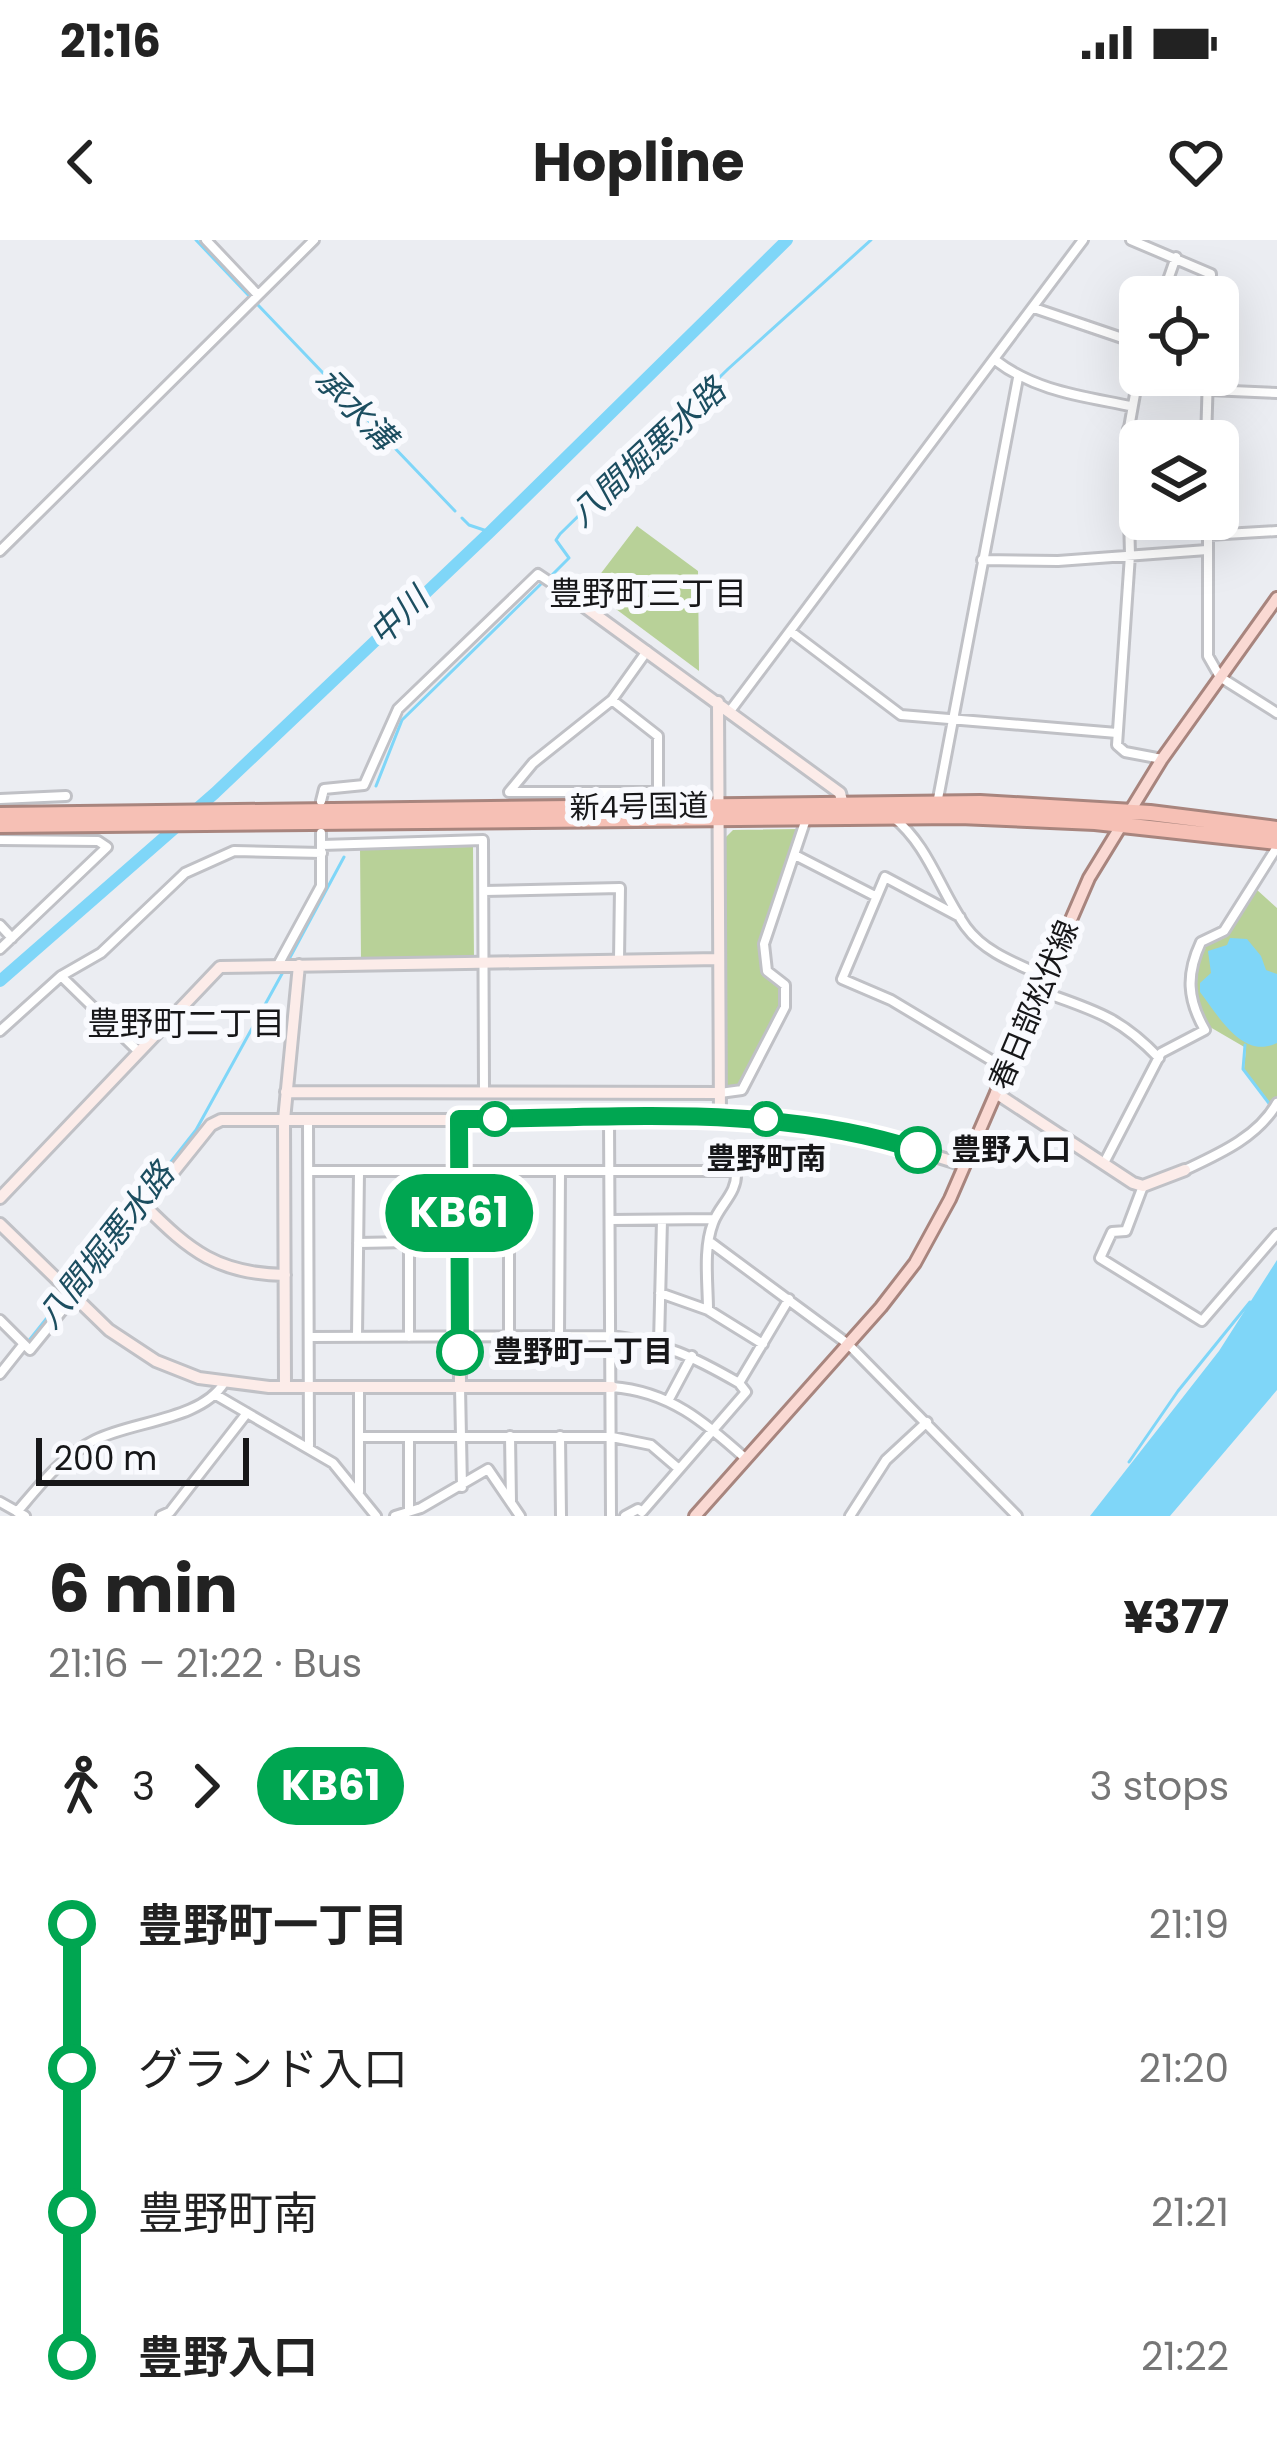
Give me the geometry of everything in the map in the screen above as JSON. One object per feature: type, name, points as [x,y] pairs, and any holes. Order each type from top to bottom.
[{"type":"highway","name":"新4号国道","points":[[0,825],[266,823],[937,804],[1277,829]]},
{"type":"highway","name":"新4号国道","points":[[0,815],[719,812],[806,818],[1125,818],[1277,844]]},
{"type":"main road","name":"春日部松伏線","points":[[695,1516],[915,1263],[964,1165],[1089,878],[1162,759],[1277,598]]},
{"type":"street","points":[[206,240],[259,295]]},
{"type":"street","points":[[0,550],[314,240]]},
{"type":"street","points":[[730,711],[1083,240]]},
{"type":"street","points":[[1131,240],[1211,276]]},
{"type":"street","points":[[1169,276],[1176,257]]},
{"type":"street","points":[[1034,308],[1119,337]]},
{"type":"street","points":[[995,360],[1018,378],[1062,393],[1130,406]]},
{"type":"street","points":[[937,804],[1018,378]]},
{"type":"street","points":[[1239,391],[1277,393]]},
{"type":"street","points":[[1129,420],[1132,396]]},
{"type":"street","points":[[1239,534],[1277,532]]},
{"type":"street","points":[[1130,540],[1117,745],[1125,752],[1162,759]]},
{"type":"street","points":[[1208,540],[1208,656],[1220,677],[1277,713]]},
{"type":"street","points":[[982,560],[1058,561],[1207,550]]},
{"type":"street","points":[[321,802],[324,789],[364,785],[398,709],[538,574],[840,793],[844,805]]},
{"type":"street","points":[[790,632],[897,714],[1117,733]]},
{"type":"street","points":[[612,700],[658,736],[658,792],[509,792],[532,763],[612,700],[647,650]]},
{"type":"street","points":[[718,702],[720,1118]]},
{"type":"street","points":[[0,799],[50,802],[66,796]]},
{"type":"street","points":[[892,817],[919,844],[968,930],[995,953],[1046,977]]},
{"type":"street","points":[[286,1092],[742,1090],[785,1007],[787,992],[767,971],[764,944],[806,818]]},
{"type":"street","points":[[285,1387],[287,965],[322,886],[321,833]]},
{"type":"street","points":[[0,839],[98,842],[107,848],[0,949]]},
{"type":"street","points":[[0,1030],[61,976],[101,953],[185,873],[234,850],[483,840],[484,1091]]},
{"type":"street","points":[[1104,1163],[1159,1058],[1176,1042],[1205,1030],[1189,996],[1197,951],[1201,942],[1224,931],[1277,844]]},
{"type":"street","points":[[795,855],[875,896]]},
{"type":"street","points":[[960,917],[885,877],[842,979],[891,1000],[1006,1069]]},
{"type":"street","points":[[483,891],[620,888],[619,960]]},
{"type":"street","points":[[0,925],[12,938]]},
{"type":"street","points":[[0,1198],[216,969],[719,959]]},
{"type":"street","points":[[61,976],[139,1052]]},
{"type":"street","points":[[1040,992],[1130,1027],[1159,1058]]},
{"type":"street","points":[[996,1093],[1143,1186]]},
{"type":"street","points":[[1143,1186],[1233,1146],[1275,1107]]},
{"type":"street","points":[[0,1374],[216,1122],[720,1118],[834,1127],[964,1165]]},
{"type":"street","points":[[459,1119],[462,1487]]},
{"type":"street","points":[[609,1119],[611,1516]]},
{"type":"street","points":[[308,1120],[309,1446]]},
{"type":"street","points":[[309,1171],[736,1171],[737,1181],[714,1219],[709,1240],[708,1310]]},
{"type":"street","points":[[357,1336],[358,1172]]},
{"type":"street","points":[[509,1172],[509,1337]]},
{"type":"street","points":[[559,1336],[560,1172]]},
{"type":"street","points":[[409,1337],[410,1173]]},
{"type":"street","points":[[1143,1186],[1126,1232],[1112,1232],[1100,1258],[1202,1322],[1277,1234]]},
{"type":"street","points":[[145,1206],[189,1247],[219,1264],[246,1273],[285,1275]]},
{"type":"street","points":[[610,1220],[714,1219]]},
{"type":"street","points":[[659,1343],[662,1220]]},
{"type":"street","points":[[0,1225],[109,1330],[156,1361],[224,1383],[638,1389],[669,1399],[714,1430],[746,1460]]},
{"type":"street","points":[[709,1240],[848,1344],[1017,1516]]},
{"type":"street","points":[[358,1243],[409,1242]]},
{"type":"street","points":[[660,1293],[708,1310],[763,1344]]},
{"type":"street","points":[[739,1383],[789,1299]]},
{"type":"street","points":[[0,1320],[25,1346]]},
{"type":"street","points":[[309,1337],[612,1336],[659,1343],[739,1383],[746,1392],[643,1514],[638,1509],[625,1516]]},
{"type":"street","points":[[669,1399],[692,1356]]},
{"type":"street","points":[[0,1502],[21,1514],[67,1458],[91,1442],[139,1422],[174,1415],[216,1395],[224,1383]]},
{"type":"street","points":[[358,1493],[359,1387]]},
{"type":"street","points":[[216,1395],[333,1463],[376,1516]]},
{"type":"street","points":[[168,1514],[247,1413]]},
{"type":"street","points":[[850,1516],[886,1460],[927,1421]]},
{"type":"street","points":[[510,1436],[511,1504]]},
{"type":"street","points":[[560,1436],[561,1516]]},
{"type":"street","points":[[359,1437],[612,1437],[651,1445],[679,1469]]},
{"type":"street","points":[[409,1437],[410,1510]]},
{"type":"street","points":[[395,1516],[421,1508],[488,1469],[520,1516]]},
{"type":"green space","points":[[637,526],[698,571],[699,671],[589,589]]},
{"type":"green space","points":[[800,829],[760,944],[763,973],[783,988],[778,1016],[738,1089],[724,1091],[725,838],[733,830]]},
{"type":"green space","points":[[473,847],[474,958],[361,959],[360,848]]},
{"type":"green space","points":[[1256,889],[1277,908],[1277,1100],[1273,1107],[1244,1069],[1246,1048],[1210,1027],[1195,996],[1201,948],[1224,938]]},
{"type":"water","points":[[1230,938],[1247,939],[1266,970],[1277,974],[1277,1043],[1265,1047],[1243,1041],[1200,992],[1200,983],[1211,973],[1208,951],[1227,945]]},
{"type":"water","points":[[1277,1260],[1277,1390],[1170,1516],[1090,1516],[1219,1351]]},
{"type":"waterway","name":"承水溝","points":[[196,240],[251,298]]},
{"type":"waterway","name":"中川","points":[[0,981],[215,793],[787,240]]},
{"type":"waterway","name":"八間堀悪水路","points":[[551,576],[569,558],[556,540],[560,534],[728,369],[871,240]]},
{"type":"waterway","name":"承水溝","points":[[258,305],[455,511]]},
{"type":"waterway","name":"承水溝","points":[[462,518],[490,532]]},
{"type":"waterway","name":"八間堀悪水路","points":[[376,786],[402,720],[543,582]]},
{"type":"waterway","name":"八間堀悪水路","points":[[287,963],[344,857]]},
{"type":"waterway","name":"八間堀悪水路","points":[[72,1287],[196,1130],[283,972]]},
{"type":"waterway","points":[[1245,1045],[1243,1069],[1271,1106]]},
{"type":"waterway","name":"八間堀悪水路","points":[[27,1343],[66,1294]]},
{"type":"waterway","points":[[1129,1462],[1178,1391],[1250,1302]]},
{"type":"bus line","name":"KB61","points":[[460,1352],[459,1119],[783,1120],[855,1131],[918,1150]]},
{"type":"place","name":"豊野町南","points":[[766,1119]]},
{"type":"place","name":"豊野入口","points":[[918,1150]]},
{"type":"place","name":"豊野町一丁目","points":[[460,1352]]},
{"type":"district","name":"豊野町三丁目","points":[[648,593]]},
{"type":"district","name":"豊野町二丁目","points":[[186,1023]]}]
